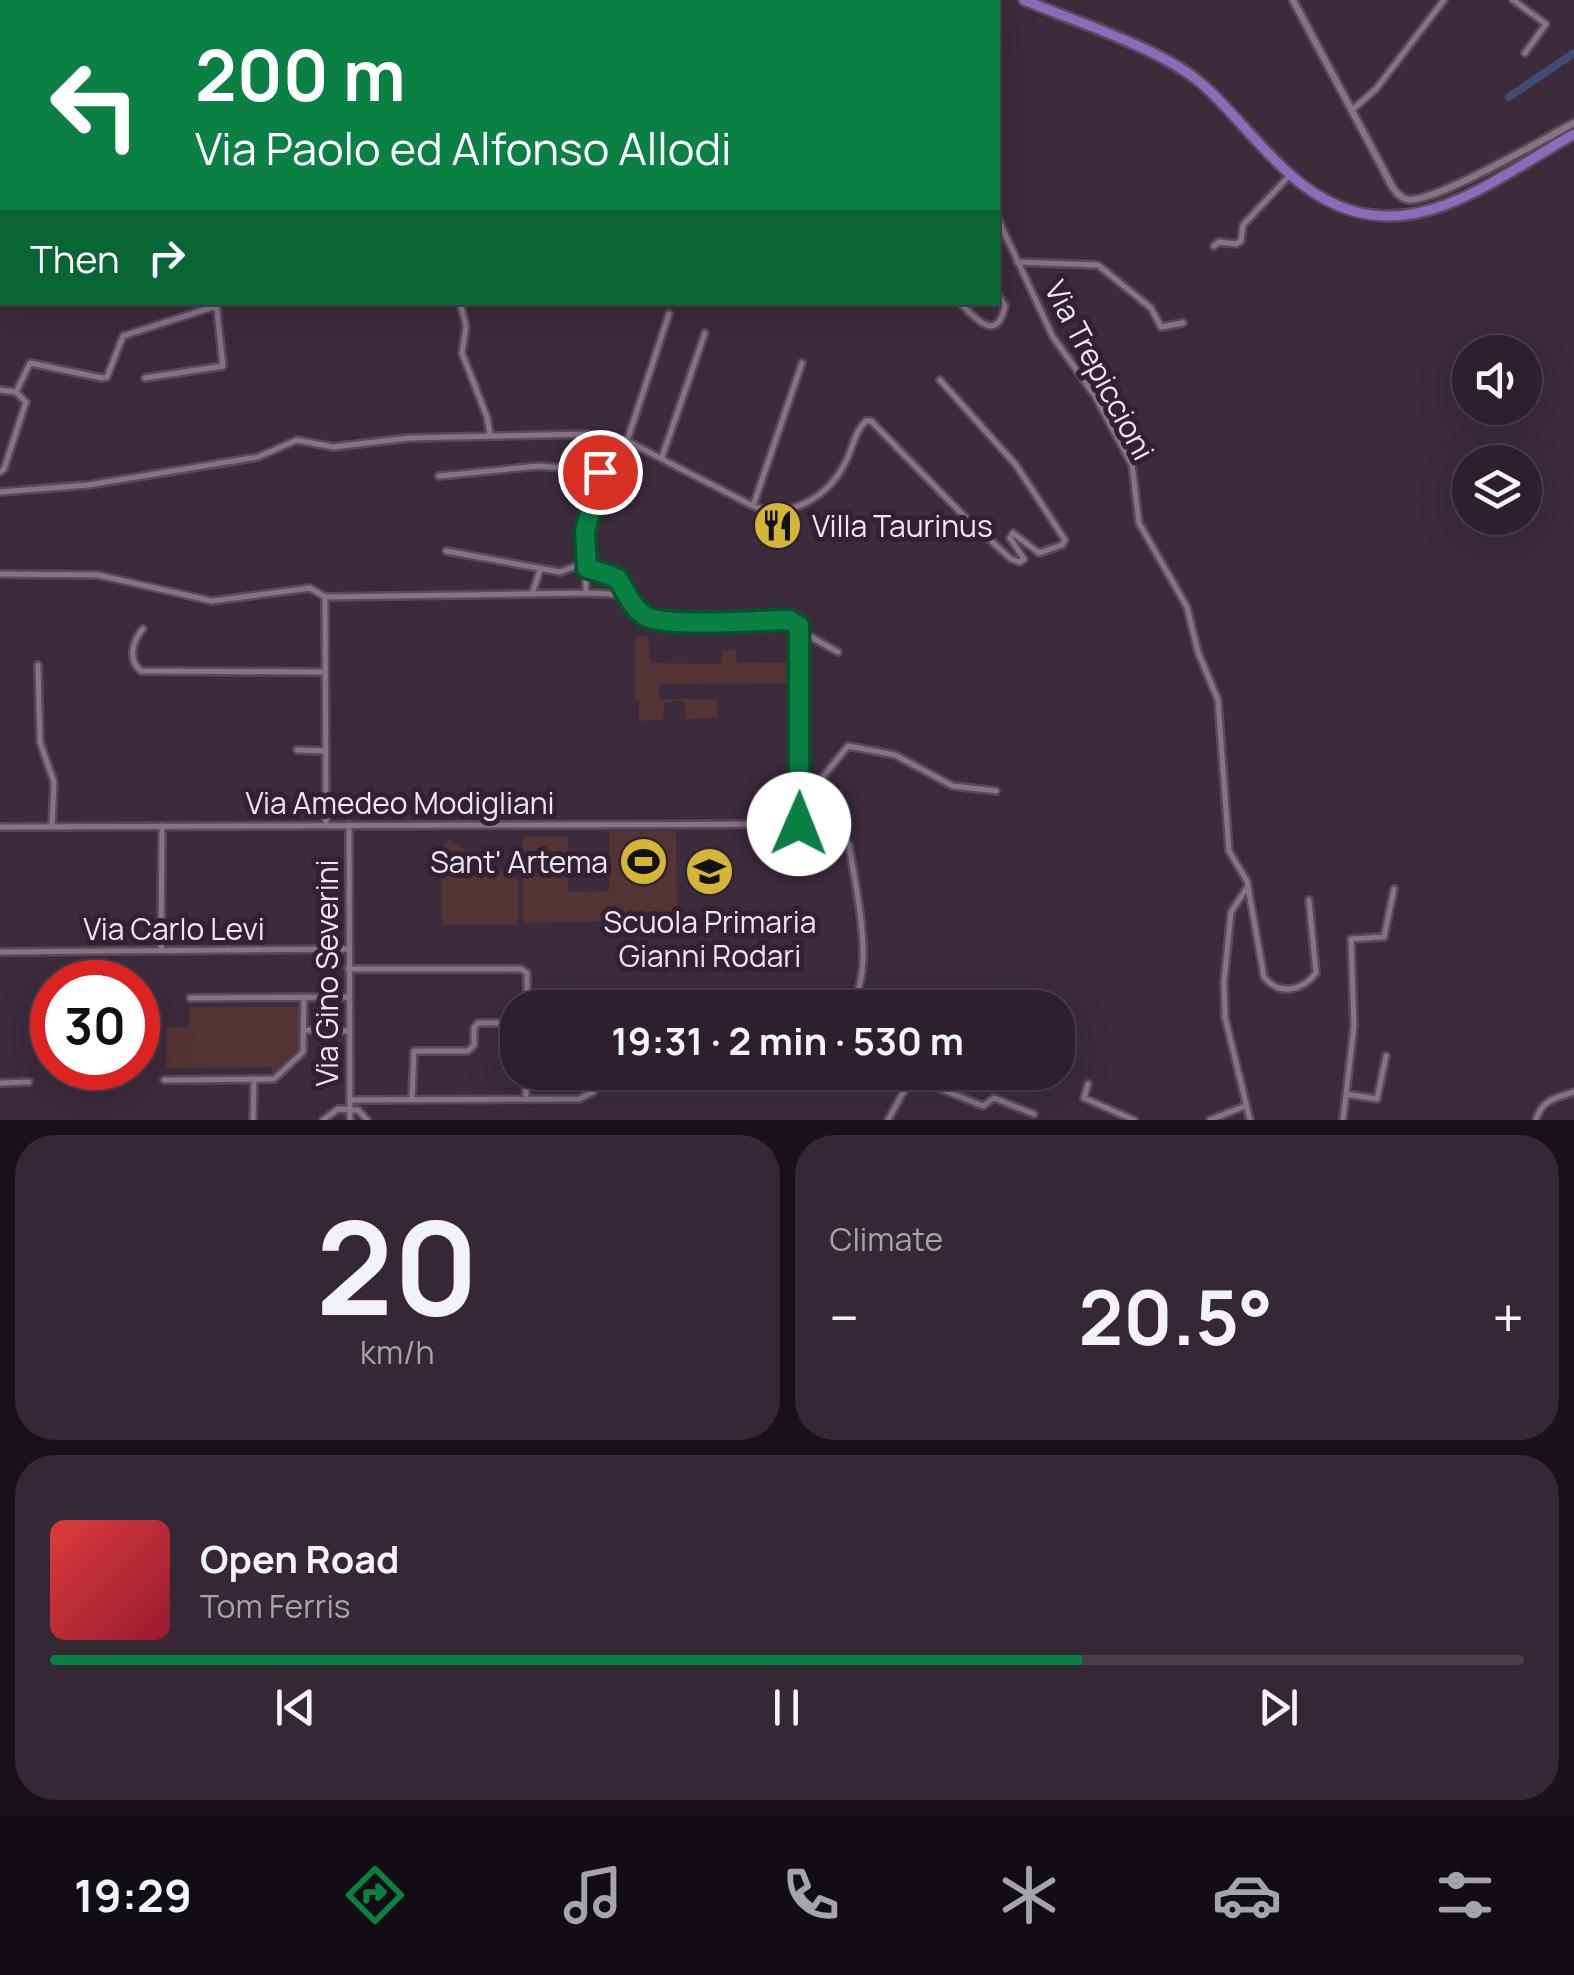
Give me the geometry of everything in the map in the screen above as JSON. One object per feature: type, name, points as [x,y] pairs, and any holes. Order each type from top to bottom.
[{"type":"main road","points":[[1024,0],[1155,55],[1201,83],[1290,175],[1342,210],[1376,216],[1434,211],[1574,134]]},
{"type":"street","points":[[1293,0],[1398,195],[1413,201],[1443,192],[1574,123]]},
{"type":"street","points":[[1352,110],[1376,89],[1444,0]]},
{"type":"street","points":[[1512,0],[1546,24],[1525,52]]},
{"type":"street","points":[[1214,246],[1219,242],[1241,241],[1243,225],[1290,175]]},
{"type":"street","name":"Via Trepiccioni","points":[[1000,224],[1053,337],[1095,396],[1132,465],[1140,523],[1187,608],[1198,652],[1218,700],[1229,851],[1248,886],[1264,978],[1282,991],[1313,979],[1316,973],[1309,900]]},
{"type":"street","points":[[1017,262],[1098,265],[1151,308],[1161,327],[1183,323]]},
{"type":"street","points":[[962,305],[982,325],[989,326],[997,324],[1003,315],[1000,299]]},
{"type":"street","points":[[16,392],[30,362],[102,378],[110,373],[123,336],[213,305]]},
{"type":"street","points":[[145,378],[223,366],[216,305]]},
{"type":"street","points":[[461,305],[466,326],[461,339],[462,353],[490,435]]},
{"type":"street","points":[[626,441],[669,314]]},
{"type":"street","points":[[662,457],[705,333]]},
{"type":"street","points":[[753,506],[802,363]]},
{"type":"street","points":[[0,492],[88,484],[258,457],[297,440],[333,447],[490,435],[587,434],[608,442],[626,441],[753,506],[768,512],[781,511],[825,492],[846,462],[866,420],[1011,559],[1024,559],[1010,538],[1013,533],[1039,553],[1062,544],[1065,540],[1016,465],[940,380]]},
{"type":"street","points":[[0,390],[16,392],[26,402],[4,470],[0,472]]},
{"type":"street","points":[[583,593],[587,565],[585,532],[608,442]]},
{"type":"street","points":[[439,476],[539,466],[600,472]]},
{"type":"street","points":[[446,551],[560,572],[587,565],[620,582],[627,599]]},
{"type":"street","points":[[532,594],[540,570]]},
{"type":"street","points":[[0,574],[98,575],[212,601],[310,588],[325,597],[612,594],[661,621],[789,620],[800,631],[838,652]]},
{"type":"street","points":[[612,594],[620,582]]},
{"type":"street","points":[[325,597],[326,825]]},
{"type":"street","points":[[144,629],[135,638],[133,659],[141,671],[324,672]]},
{"type":"street","points":[[799,824],[800,631]]},
{"type":"street","points":[[38,666],[40,742],[54,782],[52,827]]},
{"type":"street","points":[[800,800],[848,746],[900,757],[947,784],[996,791]]},
{"type":"street","points":[[297,750],[324,750]]},
{"type":"street","name":"Via Gino Severini","points":[[349,825],[350,1120]]},
{"type":"street","points":[[161,950],[162,826]]},
{"type":"street","name":"Via Amedeo Modigliani","points":[[0,827],[824,826],[842,834],[850,845],[864,970],[859,990]]},
{"type":"street","points":[[1248,886],[1231,912],[1224,982],[1225,1017],[1250,1120]]},
{"type":"street","points":[[1343,1120],[1354,1026],[1351,939],[1384,938],[1394,889]]},
{"type":"street","name":"Via Carlo Levi","points":[[0,952],[348,949]]},
{"type":"street","points":[[348,969],[521,968],[527,976],[527,990]]},
{"type":"street","points":[[164,1080],[274,1079],[300,1056],[304,997]]},
{"type":"street","points":[[190,998],[349,997]]},
{"type":"street","points":[[412,1099],[414,1052],[468,1051],[474,1046],[474,1028],[478,1023],[500,1023]]},
{"type":"street","points":[[304,1030],[349,1031]]},
{"type":"street","points":[[1346,1094],[1376,1099],[1386,1056]]},
{"type":"street","points":[[253,1120],[254,1079]]},
{"type":"street","points":[[0,1082],[29,1082]]},
{"type":"street","points":[[1088,1084],[1084,1098],[1134,1120]]},
{"type":"street","points":[[526,1090],[526,1100]]},
{"type":"street","points":[[350,1100],[526,1100],[585,1097],[595,1090]]},
{"type":"street","points":[[888,1120],[904,1090]]},
{"type":"street","points":[[942,1090],[983,1106],[994,1098],[1034,1114]]},
{"type":"street","points":[[1536,1120],[1541,1106],[1574,1092]]},
{"type":"street","points":[[1210,1120],[1245,1106]]},
{"type":"street","points":[[322,1120],[338,1110],[350,1109],[358,1110],[367,1120]]},
{"type":"shaded area","points":[[635,636],[648,636],[651,663],[722,664],[723,650],[736,650],[737,663],[793,662],[788,683],[659,684],[659,699],[717,699],[717,718],[685,719],[685,703],[677,700],[665,703],[662,720],[639,721],[639,701],[635,701]]},
{"type":"shaded area","points":[[609,831],[676,831],[677,921],[523,923],[523,837],[568,837],[568,892],[609,891]]},
{"type":"shaded area","points":[[448,840],[518,880],[518,925],[442,925],[442,846]]},
{"type":"shaded area","points":[[189,1007],[299,1007],[299,1049],[272,1073],[271,1067],[166,1068],[166,1027],[189,1027]]},
{"type":"waterway","points":[[1509,97],[1574,53]]},
{"type":"place","name":"Villa Taurinus","points":[[777,525]]},
{"type":"place","name":"Sant' Artema","points":[[643,861]]},
{"type":"place","name":"Scuola Primaria Gianni Rodari","points":[[710,872]]},
{"type":"route","points":[[600,472],[585,532],[587,568],[617,578],[627,599],[640,612],[661,621],[789,620],[799,626],[799,824]]}]
